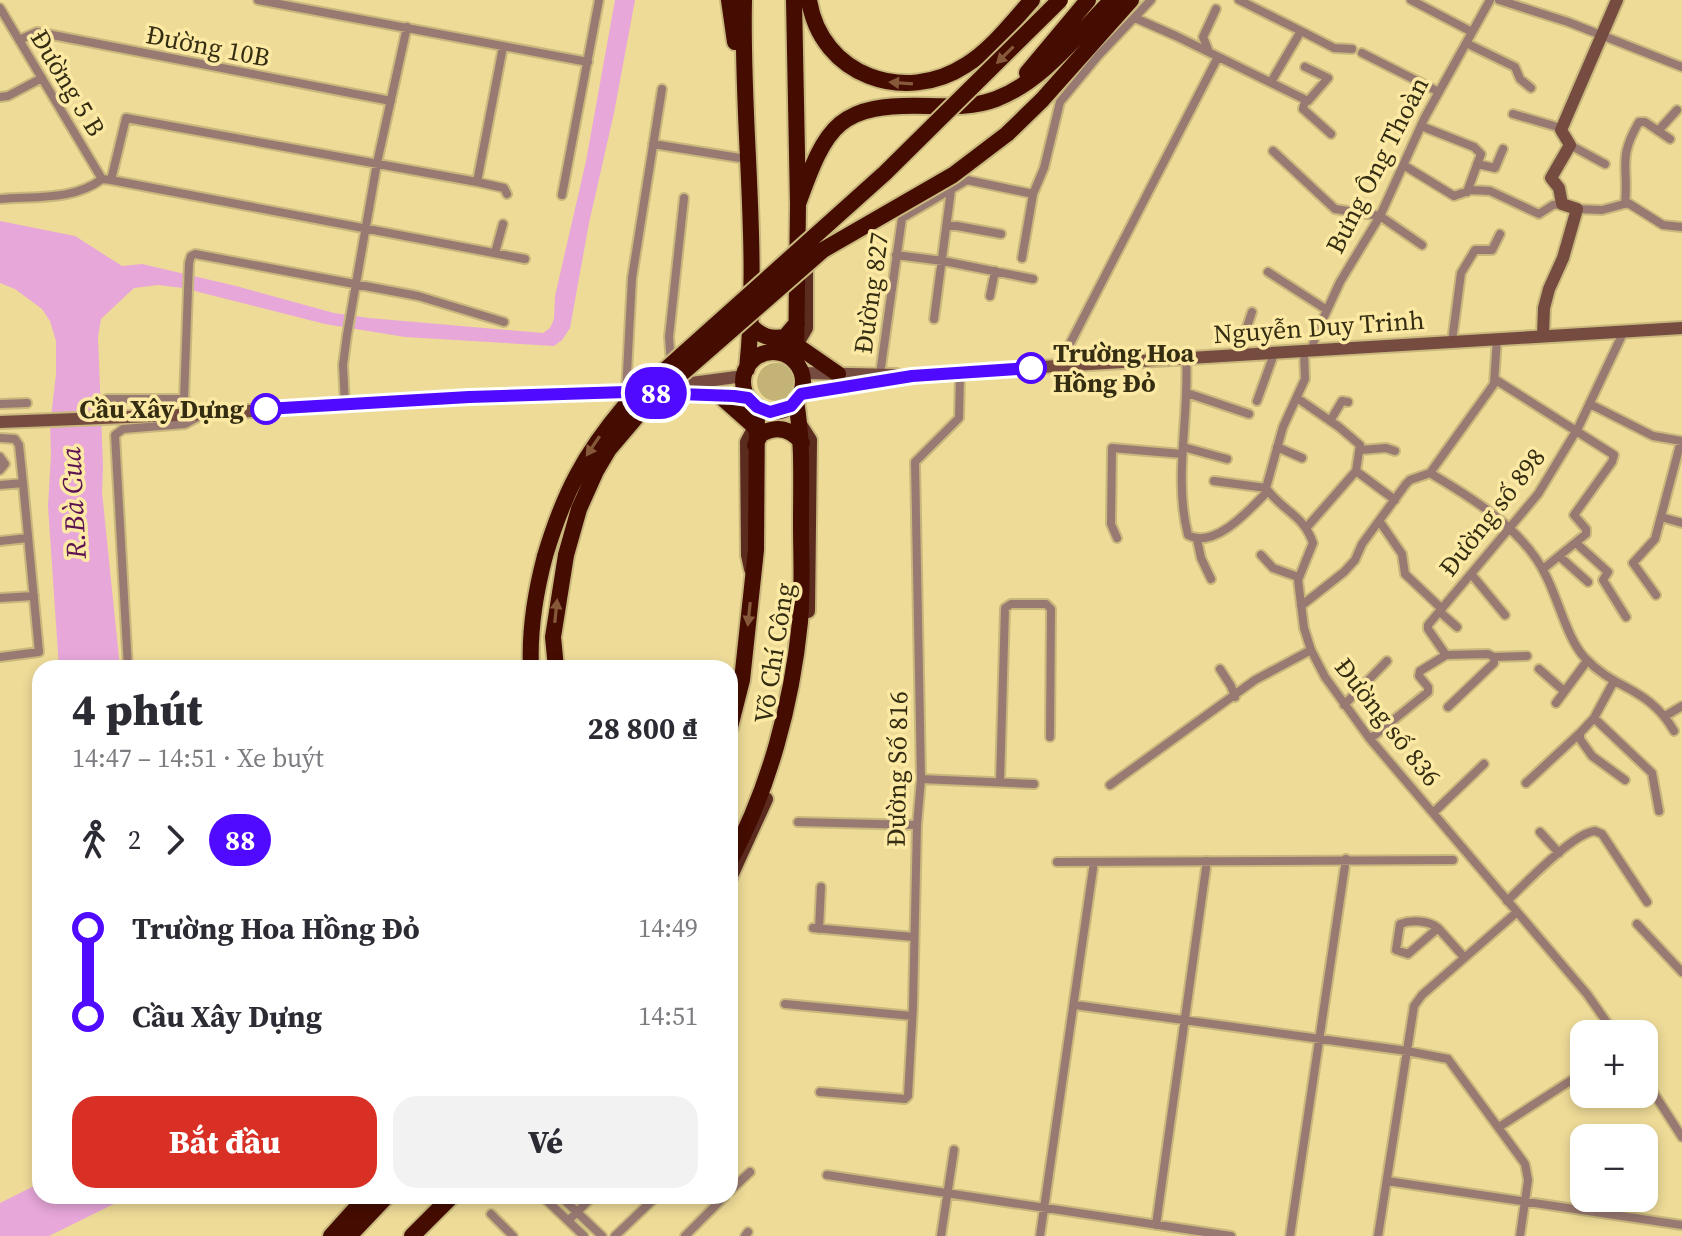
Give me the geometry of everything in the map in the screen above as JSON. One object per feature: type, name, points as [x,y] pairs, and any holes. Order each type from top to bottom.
[{"type":"highway","points":[[729,0],[743,94]]},
{"type":"highway","points":[[743,5],[751,326],[745,372],[752,403],[778,412],[799,398],[803,383],[796,345],[796,0]]},
{"type":"highway","points":[[809,0],[820,34],[835,54],[852,68],[888,82],[913,84],[934,80],[968,64],[1032,0]]},
{"type":"highway","points":[[531,660],[530,636],[536,592],[559,510],[579,467],[599,436],[625,406],[885,173],[1060,0]]},
{"type":"highway","points":[[970,106],[993,96],[1024,76],[1088,0]]},
{"type":"highway","points":[[798,204],[824,139],[851,116],[866,109],[885,106],[970,106],[995,100],[1023,86],[1040,73],[1112,0]]},
{"type":"highway","points":[[555,660],[553,637],[566,555],[579,509],[609,449],[649,402],[823,250],[953,175],[1007,134],[1042,100],[1131,0]]},
{"type":"highway","points":[[751,326],[765,337],[775,339],[785,337],[797,323]]},
{"type":"highway","points":[[749,344],[773,348],[796,345],[838,374]]},
{"type":"highway","points":[[745,372],[758,357],[774,353],[789,357],[799,368]]},
{"type":"highway","points":[[719,395],[755,427],[777,420],[801,435]]},
{"type":"highway","name":"Võ Chí Công","points":[[738,847],[779,736],[800,648],[799,398]]},
{"type":"highway","name":"Võ Chí Công","points":[[738,696],[756,550],[752,403]]},
{"type":"highway","points":[[755,445],[761,434],[782,428],[801,435]]},
{"type":"highway","points":[[738,663],[745,650]]},
{"type":"highway","points":[[331,1236],[360,1204]]},
{"type":"highway","points":[[349,1236],[379,1204]]},
{"type":"highway","points":[[412,1236],[444,1204]]},
{"type":"main road","points":[[1543,335],[1544,308],[1549,289],[1563,258],[1577,209],[1562,204],[1559,188],[1551,176],[1570,145],[1561,128],[1617,0]]},
{"type":"main road","points":[[749,204],[743,225],[743,331],[749,344]]},
{"type":"main road","points":[[796,345],[806,328],[806,252],[797,233]]},
{"type":"main road","name":"Nguyễn Duy Trinh","points":[[799,398],[912,376],[960,372],[1682,328]]},
{"type":"main road","name":"Nguyễn Duy Trinh","points":[[799,368],[838,374],[912,376]]},
{"type":"main road","points":[[626,392],[745,372]]},
{"type":"main road","points":[[0,422],[626,392],[719,395],[752,403]]},
{"type":"main road","name":"Võ Chí Công","points":[[752,577],[748,555],[747,442],[755,427]]},
{"type":"main road","name":"Võ Chí Công","points":[[738,862],[760,818],[775,772],[795,701],[800,648]]},
{"type":"main road","name":"Võ Chí Công","points":[[738,676],[745,650]]},
{"type":"main road","points":[[339,1236],[369,1204]]},
{"type":"street","points":[[258,0],[588,62]]},
{"type":"street","points":[[562,195],[599,0]]},
{"type":"street","points":[[1022,258],[1033,194],[1044,168],[1060,102],[1151,0]]},
{"type":"street","points":[[1239,0],[1334,48],[1352,49]]},
{"type":"street","points":[[1411,0],[1472,32]]},
{"type":"street","name":"Bưng Ông Thoàn","points":[[1307,352],[1340,282],[1380,216],[1421,126],[1490,0]]},
{"type":"street","points":[[1499,0],[1682,67]]},
{"type":"street","name":"Đường 5 B","points":[[0,8],[106,179]]},
{"type":"street","points":[[1214,55],[1203,37],[1216,9]]},
{"type":"street","points":[[1135,18],[1305,101],[1311,100],[1328,78],[1305,67]]},
{"type":"street","points":[[345,405],[343,365],[364,229],[407,27]]},
{"type":"street","points":[[1271,82],[1301,31]]},
{"type":"street","name":"Đường 10B","points":[[19,40],[37,32],[391,101]]},
{"type":"street","points":[[1466,43],[1515,67],[1520,79],[1531,88]]},
{"type":"street","points":[[477,182],[503,47]]},
{"type":"street","points":[[1362,53],[1439,92]]},
{"type":"street","points":[[1058,367],[1214,55]]},
{"type":"street","points":[[0,97],[42,78]]},
{"type":"street","points":[[626,392],[632,278],[662,89]]},
{"type":"street","points":[[1305,101],[1303,109],[1331,134]]},
{"type":"street","points":[[1658,131],[1677,110]]},
{"type":"street","points":[[1513,114],[1561,128]]},
{"type":"street","points":[[106,179],[126,118],[477,182],[504,188],[507,194]]},
{"type":"street","points":[[1625,204],[1623,167],[1629,140],[1639,122],[1645,122],[1670,139]]},
{"type":"street","points":[[1421,126],[1474,147],[1481,154],[1467,192]]},
{"type":"street","points":[[653,144],[746,159]]},
{"type":"street","points":[[1570,145],[1605,164]]},
{"type":"street","points":[[1477,164],[1495,168],[1503,149]]},
{"type":"street","points":[[1273,151],[1335,209],[1380,216],[1422,245]]},
{"type":"street","points":[[1405,166],[1451,195],[1490,191],[1539,214],[1553,205],[1562,204]]},
{"type":"street","points":[[0,199],[69,194],[106,179],[525,259]]},
{"type":"street","name":"Đường 827","points":[[880,374],[902,218],[967,180],[1033,194]]},
{"type":"street","points":[[934,319],[951,190]]},
{"type":"street","points":[[670,386],[669,337],[684,198]]},
{"type":"street","points":[[1577,209],[1602,210],[1632,204],[1663,225],[1682,227]]},
{"type":"street","points":[[495,253],[503,224]]},
{"type":"street","points":[[947,226],[1001,234]]},
{"type":"street","points":[[1452,341],[1461,273],[1475,250],[1492,250],[1500,234]]},
{"type":"street","points":[[184,399],[189,263],[191,256],[201,253],[418,296],[504,322]]},
{"type":"street","points":[[896,255],[1033,279]]},
{"type":"street","points":[[990,296],[995,271]]},
{"type":"street","points":[[1268,272],[1327,310]]},
{"type":"street","points":[[1237,356],[1252,312]]},
{"type":"street","name":"Đường số 898","points":[[1446,655],[1428,627],[1538,494],[1576,432],[1624,331]]},
{"type":"street","points":[[1301,606],[1344,572],[1410,480],[1430,473],[1496,380],[1497,338]]},
{"type":"street","points":[[1186,356],[1182,499],[1188,535],[1197,539],[1235,524],[1267,490],[1283,427],[1305,379],[1307,352]]},
{"type":"street","points":[[1257,401],[1274,354]]},
{"type":"street","name":"Đường Số 816","points":[[820,1092],[907,1098],[921,779],[915,462],[959,418],[960,372]]},
{"type":"street","points":[[1496,380],[1614,455],[1575,512],[1575,518],[1587,531],[1543,569]]},
{"type":"street","points":[[1187,393],[1249,414]]},
{"type":"street","points":[[1214,481],[1267,490],[1307,527],[1356,471],[1361,450],[1353,438],[1297,398]]},
{"type":"street","points":[[107,399],[184,399],[203,414],[185,424],[123,429],[115,435],[128,660]]},
{"type":"street","points":[[1330,421],[1342,401],[1348,402]]},
{"type":"street","points":[[0,404],[27,403]]},
{"type":"street","points":[[1590,404],[1653,436],[1682,441],[1655,539],[1633,563],[1656,595]]},
{"type":"street","points":[[0,438],[15,439],[19,445],[39,652],[0,657]]},
{"type":"street","points":[[1277,447],[1302,458]]},
{"type":"street","points":[[1117,538],[1111,524],[1112,448],[1183,450],[1227,459]]},
{"type":"street","points":[[1361,450],[1386,448],[1395,451]]},
{"type":"street","points":[[2,464],[21,463]]},
{"type":"street","points":[[1356,471],[1395,500]]},
{"type":"street","points":[[1430,473],[1462,492],[1509,530],[1543,569],[1577,647],[1587,661],[1614,681],[1650,700],[1674,731]]},
{"type":"street","points":[[0,485],[23,483]]},
{"type":"street","points":[[1661,517],[1682,523]]},
{"type":"street","points":[[1380,522],[1402,554],[1404,572],[1457,627]]},
{"type":"street","name":"Đường số 836","points":[[1307,527],[1313,549],[1298,577],[1301,606],[1311,650],[1325,677],[1370,739],[1587,994],[1605,1020]]},
{"type":"street","points":[[0,541],[28,538]]},
{"type":"street","points":[[1197,539],[1201,558],[1211,579]]},
{"type":"street","points":[[1576,543],[1608,572],[1603,580],[1626,617]]},
{"type":"street","points":[[1261,555],[1273,568],[1298,577]]},
{"type":"street","points":[[1559,556],[1588,582]]},
{"type":"street","points":[[1472,575],[1505,615]]},
{"type":"street","points":[[0,598],[34,596]]},
{"type":"street","points":[[1000,782],[1005,608],[1011,604],[1046,604],[1051,609],[1050,737]]},
{"type":"street","points":[[1110,785],[1255,680],[1311,650]]},
{"type":"street","points":[[1370,739],[1428,692],[1418,673],[1446,655],[1527,656]]},
{"type":"street","points":[[1448,707],[1494,663],[1494,657]]},
{"type":"street","points":[[1344,705],[1387,661]]},
{"type":"street","points":[[1556,703],[1587,661]]},
{"type":"street","points":[[1220,669],[1235,697]]},
{"type":"street","points":[[1539,669],[1564,691]]},
{"type":"street","points":[[1526,783],[1594,718],[1614,681]]},
{"type":"street","points":[[1665,716],[1682,706]]},
{"type":"street","points":[[1594,718],[1652,773],[1659,811]]},
{"type":"street","points":[[1580,733],[1582,743],[1592,756],[1625,780]]},
{"type":"street","points":[[1433,813],[1484,764]]},
{"type":"street","points":[[921,779],[1034,784]]},
{"type":"street","points":[[798,822],[917,825]]},
{"type":"street","points":[[1540,832],[1559,853]]},
{"type":"street","points":[[1507,901],[1559,853],[1588,832],[1602,834],[1647,902]]},
{"type":"street","points":[[1290,1236],[1346,859]]},
{"type":"street","points":[[1057,862],[1453,860]]},
{"type":"street","points":[[1156,1225],[1207,861]]},
{"type":"street","points":[[1040,1236],[1094,862]]},
{"type":"street","points":[[821,887],[816,928],[914,937]]},
{"type":"street","points":[[1378,1236],[1414,1006],[1422,995],[1517,912]]},
{"type":"street","points":[[1438,928],[1408,954],[1396,950],[1399,928],[1403,922],[1430,922],[1438,928],[1464,957]]},
{"type":"street","points":[[1637,924],[1682,972]]},
{"type":"street","points":[[785,1004],[912,1016]]},
{"type":"street","points":[[1075,1005],[1448,1059],[1527,1168],[1520,1236]]},
{"type":"street","points":[[1499,1127],[1570,1081]]},
{"type":"street","points":[[1658,1099],[1680,1132]]},
{"type":"street","points":[[941,1236],[954,1150]]},
{"type":"street","points":[[738,1183],[750,1172]]},
{"type":"street","points":[[827,1175],[1231,1236]]},
{"type":"street","points":[[1387,1181],[1682,1225]]},
{"type":"street","points":[[551,1204],[584,1236]]},
{"type":"street","points":[[568,1204],[602,1236]]},
{"type":"street","points":[[569,1220],[585,1204]]},
{"type":"street","points":[[615,1236],[649,1204]]},
{"type":"street","points":[[685,1236],[717,1204]]},
{"type":"street","points":[[491,1214],[513,1236]]},
{"type":"shaded area","points":[[776,363],[789,369],[795,382],[789,395],[776,401],[763,395],[757,382],[763,369]]},
{"type":"water","name":"R.Bà Cua","points":[[615,0],[635,0],[570,328],[554,346],[405,337],[325,324],[183,288],[158,285],[134,288],[101,319],[98,337],[102,492],[119,660],[58,660],[48,506],[56,341],[50,321],[42,309],[15,289],[0,283],[0,221],[75,236],[122,266],[142,264],[334,313],[543,333],[550,328],[554,319],[555,296],[586,161]]},
{"type":"water","points":[[32,1187],[32,1204],[114,1204],[49,1236],[0,1236],[0,1203]]},
{"type":"bus line","name":"88","points":[[266,409],[469,397],[626,392],[734,396],[748,398],[763,410],[778,412],[791,406],[801,394],[912,376],[1031,368]]},
{"type":"place","name":"Trường Hoa Hồng Đỏ","points":[[1031,368]]},
{"type":"place","name":"Cầu Xây Dựng","points":[[266,409]]}]
